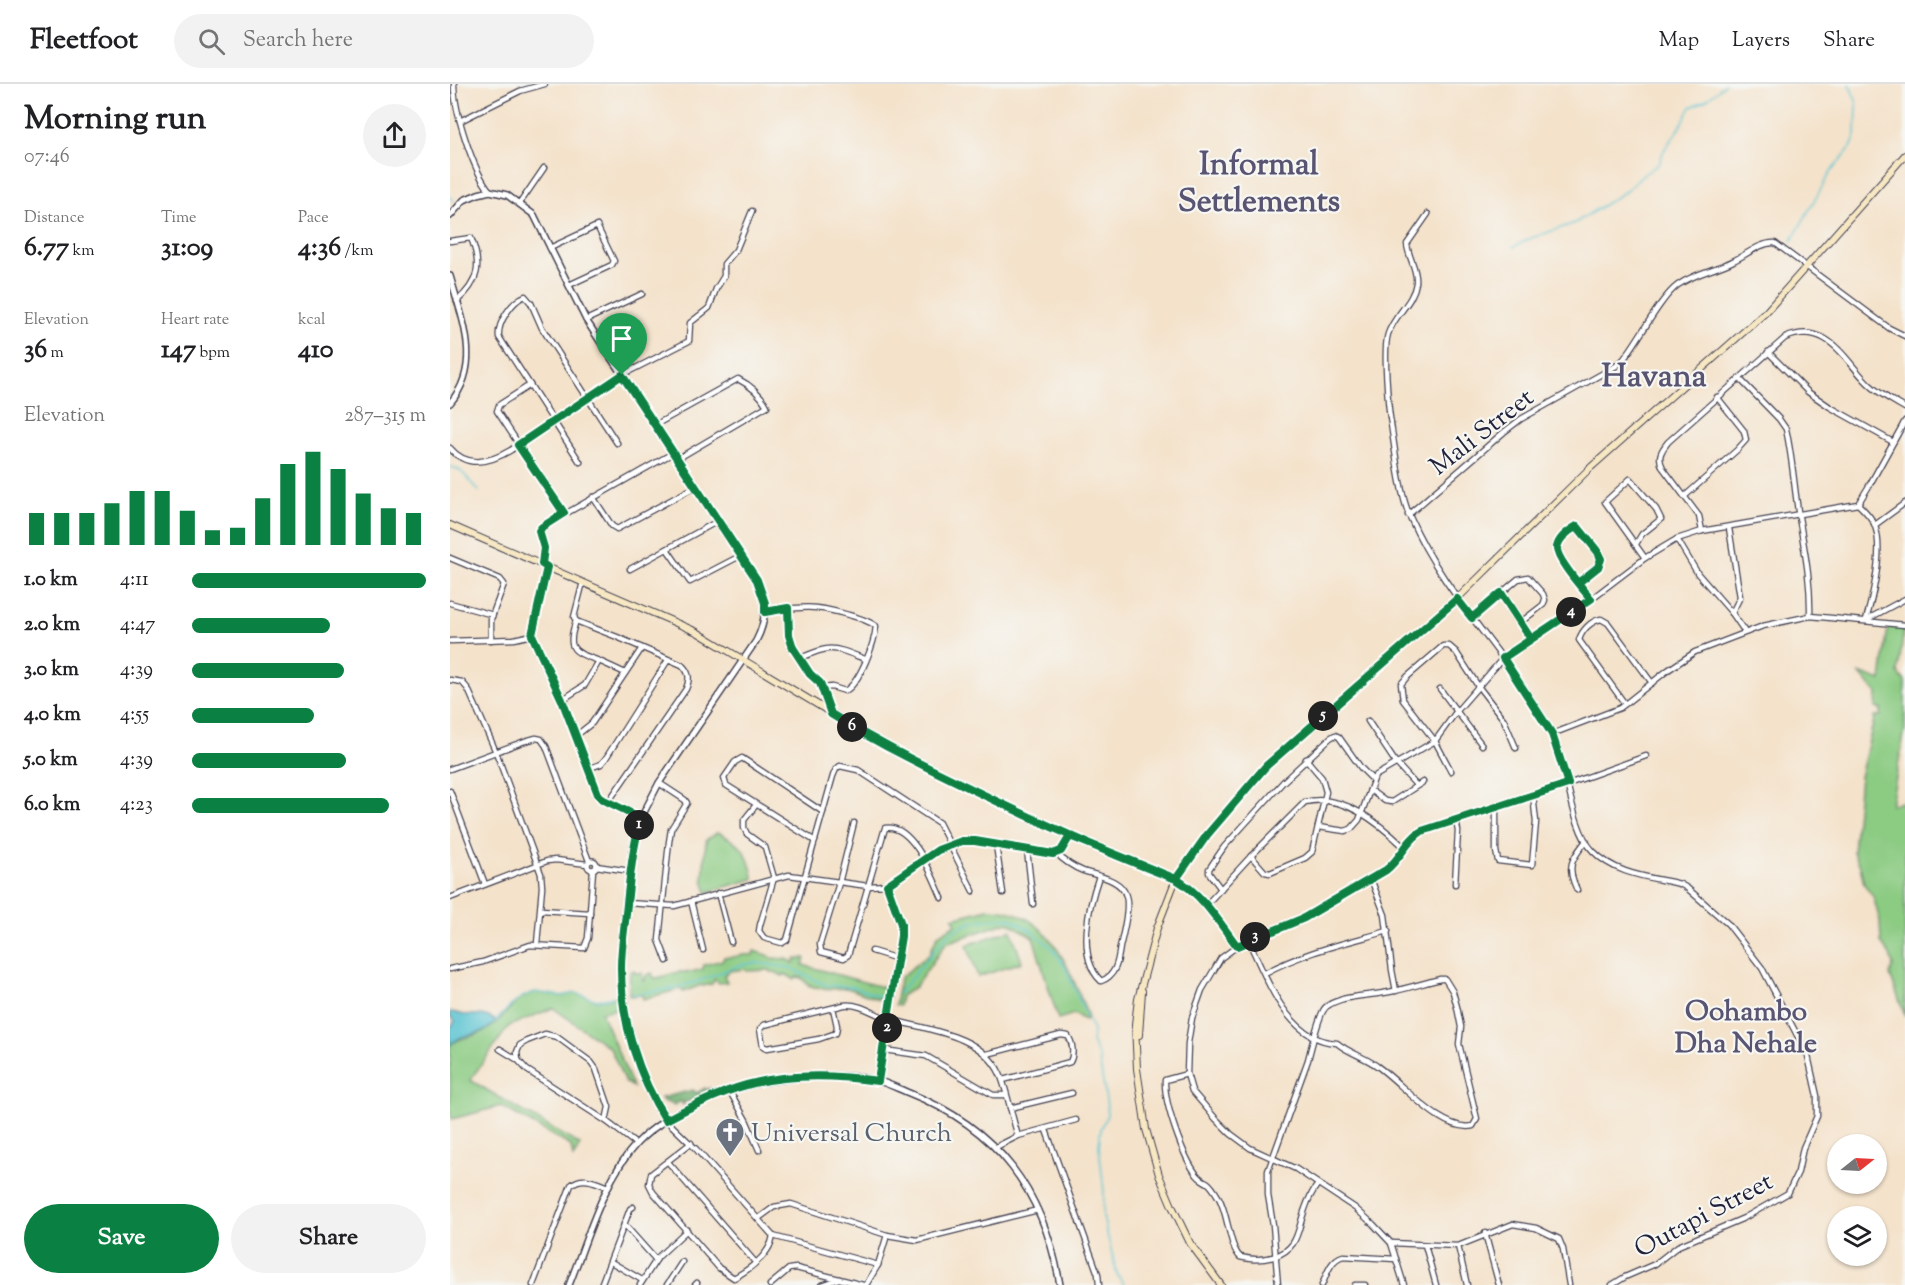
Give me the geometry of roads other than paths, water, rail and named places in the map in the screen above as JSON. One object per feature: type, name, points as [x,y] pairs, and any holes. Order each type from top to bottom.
[{"type":"main road","points":[[1221,1285],[1190,1242],[1159,1175],[1146,1129],[1137,1069],[1136,1011],[1157,928],[1176,879],[1207,835],[1266,766],[1457,599],[1589,470],[1766,312],[1905,155]]},
{"type":"main road","points":[[450,525],[697,632],[896,753],[1070,836],[1176,879]]},
{"type":"street","points":[[454,84],[452,101],[475,165],[490,191]]},
{"type":"street","points":[[460,121],[520,91],[545,84]]},
{"type":"street","points":[[520,203],[544,168]]},
{"type":"street","points":[[450,216],[464,200],[490,191],[507,195],[534,215],[586,320],[762,591],[765,612],[761,632],[659,783],[641,818],[630,871],[621,969],[624,1008],[639,1069],[666,1120],[691,1143],[773,1236],[878,1265]]},
{"type":"street","points":[[450,448],[461,458],[492,460],[622,375],[689,341],[690,323],[709,308],[724,276],[725,262],[736,250],[752,211]]},
{"type":"street","name":"Outapi Street","points":[[1428,214],[1407,243],[1416,282],[1406,307],[1388,335],[1389,404],[1408,515],[1432,560],[1457,599],[1503,658],[1552,734],[1586,841],[1600,857],[1623,871],[1680,884],[1687,888],[1728,924],[1762,968],[1790,1018],[1808,1056],[1818,1103],[1816,1123],[1803,1148],[1798,1172],[1788,1193],[1744,1218],[1678,1246],[1655,1264],[1624,1277],[1612,1285]]},
{"type":"street","points":[[550,248],[597,226],[608,246],[614,261],[612,265],[569,285]]},
{"type":"street","points":[[450,241],[471,238],[478,266],[472,284],[457,301]]},
{"type":"street","name":"Mali Street","points":[[1408,515],[1521,419],[1616,366],[1623,360],[1665,299],[1677,286],[1771,243],[1775,243],[1807,268]]},
{"type":"street","points":[[1807,268],[1889,328],[1905,336]]},
{"type":"street","points":[[450,276],[468,345],[469,363],[463,384],[450,403]]},
{"type":"street","points":[[586,320],[642,294]]},
{"type":"street","points":[[580,462],[501,342],[498,333],[510,308],[519,298],[525,296],[531,303],[542,328],[617,443]]},
{"type":"street","points":[[1702,531],[1699,516],[1659,462],[1660,452],[1717,397],[1785,338],[1797,334],[1808,334],[1828,340],[1875,390],[1905,408]]},
{"type":"street","points":[[1768,351],[1808,392],[1893,442]]},
{"type":"street","points":[[1739,378],[1786,429],[1808,564],[1811,594],[1810,616]]},
{"type":"street","points":[[641,818],[602,799],[598,794],[590,768],[562,700],[532,635],[544,566],[544,548],[539,531],[542,527],[593,497],[767,406],[756,392],[738,379],[655,425]]},
{"type":"street","points":[[530,385],[497,408],[518,445],[564,513]]},
{"type":"street","points":[[1685,496],[1746,440],[1744,431],[1717,397]]},
{"type":"street","points":[[1858,504],[1905,421]]},
{"type":"street","points":[[1636,544],[1642,534],[1661,519],[1656,509],[1630,478],[1605,502],[1645,558]]},
{"type":"street","points":[[593,497],[616,529],[695,487]]},
{"type":"street","points":[[1875,525],[1905,503]]},
{"type":"street","points":[[1318,827],[1348,830],[1355,826],[1373,780],[1382,771],[1435,741],[1456,712],[1503,658],[1591,599],[1645,558],[1677,539],[1702,531],[1858,504]]},
{"type":"street","points":[[1858,504],[1875,525],[1878,547],[1866,620]]},
{"type":"street","points":[[630,569],[718,521]]},
{"type":"street","points":[[1578,583],[1598,567],[1601,559],[1577,526],[1557,545],[1557,551],[1578,583],[1591,599]]},
{"type":"street","points":[[1728,528],[1740,600],[1732,613]]},
{"type":"street","points":[[1677,539],[1698,574],[1732,613],[1745,632]]},
{"type":"street","points":[[667,549],[690,582],[740,556]]},
{"type":"street","points":[[450,558],[502,580],[505,586],[493,615],[491,640]]},
{"type":"street","points":[[1472,618],[1518,579],[1525,576],[1543,594],[1545,600],[1543,605],[1521,622]]},
{"type":"street","points":[[583,582],[571,639],[575,650],[579,655],[626,673]]},
{"type":"street","points":[[1501,593],[1531,639]]},
{"type":"street","points":[[1866,620],[1905,599]]},
{"type":"street","points":[[450,603],[493,615]]},
{"type":"street","points":[[765,612],[805,606],[821,607],[870,622],[876,626],[856,682],[845,691],[832,687],[823,688]]},
{"type":"street","points":[[788,608],[789,635],[799,658],[823,688],[831,714]]},
{"type":"street","points":[[1552,734],[1608,713],[1625,704],[1695,652],[1783,620],[1810,616],[1905,625]]},
{"type":"street","points":[[1625,704],[1579,640],[1581,633],[1590,624],[1601,619],[1608,623],[1652,683]]},
{"type":"street","points":[[576,621],[682,666],[690,677],[686,689],[609,801]]},
{"type":"street","points":[[450,641],[514,639],[532,635]]},
{"type":"street","points":[[1452,771],[1435,741],[1403,700],[1400,690],[1403,681],[1443,646],[1449,646],[1456,652],[1504,720],[1516,748]]},
{"type":"street","points":[[799,658],[829,647],[865,659]]},
{"type":"street","points":[[576,735],[592,723],[642,648]]},
{"type":"street","points":[[590,768],[601,764],[606,758],[668,660]]},
{"type":"street","points":[[562,700],[585,685],[599,661]]},
{"type":"street","points":[[450,680],[459,680],[465,684],[496,752],[538,864],[542,887],[537,944]]},
{"type":"street","points":[[1440,689],[1482,745]]},
{"type":"street","points":[[1368,722],[1396,763],[1416,785]]},
{"type":"street","points":[[1221,889],[1209,873],[1209,869],[1224,847],[1282,782],[1330,738],[1337,736],[1373,780]]},
{"type":"street","points":[[450,769],[536,738],[544,742],[588,863]]},
{"type":"street","points":[[1404,1285],[1391,1243],[1356,1208],[1296,1169],[1250,1148],[1216,1119],[1192,1091],[1187,1074],[1188,1043],[1197,1003],[1221,958],[1248,940],[1304,918],[1392,866],[1404,847],[1422,831],[1646,756]]},
{"type":"street","points":[[815,841],[724,782],[724,778],[738,759],[742,758],[823,812]]},
{"type":"street","points":[[1251,856],[1265,872],[1276,872],[1310,854],[1324,801],[1325,785],[1306,759]]},
{"type":"street","points":[[756,804],[744,820],[744,828],[747,834],[765,846],[774,878],[759,931],[764,938],[782,943],[787,940],[832,776],[836,769],[844,766],[863,773],[939,822],[973,891]]},
{"type":"street","points":[[1370,790],[1385,801],[1392,802],[1423,782]]},
{"type":"street","points":[[659,783],[687,803],[671,830],[659,940],[667,961]]},
{"type":"street","points":[[450,791],[485,884]]},
{"type":"street","points":[[1496,807],[1498,861],[1532,865],[1536,816],[1533,795]]},
{"type":"street","points":[[1206,905],[1305,802],[1324,801],[1361,813],[1383,827],[1404,847]]},
{"type":"street","points":[[1455,884],[1458,831],[1456,820]]},
{"type":"street","points":[[854,823],[819,948],[824,954],[844,958],[848,955],[885,828],[894,829],[916,844],[942,898]]},
{"type":"street","points":[[1056,854],[1061,851],[1070,836]]},
{"type":"street","points":[[627,903],[663,907],[691,902],[789,875],[868,886],[887,885],[924,859],[950,845],[968,840],[1056,854],[1076,867],[1108,879],[1121,887],[1127,900],[1117,964],[1110,975],[1101,981],[1092,967],[1086,949],[1099,876]]},
{"type":"street","points":[[1577,890],[1570,867],[1574,857],[1586,841]]},
{"type":"street","points":[[996,845],[1003,893]]},
{"type":"street","points":[[1027,850],[1033,904]]},
{"type":"street","points":[[450,898],[538,864],[556,860],[595,862],[587,943],[584,948],[537,944],[483,962],[450,969]]},
{"type":"street","points":[[595,868],[630,871]]},
{"type":"street","points":[[1176,879],[1188,886],[1206,905],[1237,946]]},
{"type":"street","points":[[1371,879],[1385,915],[1396,991]]},
{"type":"street","points":[[878,1081],[892,1001],[901,924],[887,885]]},
{"type":"street","points":[[718,893],[731,942]]},
{"type":"street","points":[[691,902],[703,950]]},
{"type":"street","points":[[541,910],[590,914]]},
{"type":"street","points":[[1265,973],[1281,964],[1323,949],[1388,931]]},
{"type":"street","points":[[1248,940],[1294,1022],[1304,1032],[1315,1038],[1329,1043],[1337,1043],[1379,1067],[1418,1102],[1454,1125],[1464,1128],[1473,1126],[1477,1119],[1459,1044],[1461,1027],[1457,1007],[1445,980],[1440,979],[1396,991],[1346,999],[1332,1003],[1323,1010],[1315,1038],[1284,1129],[1268,1171],[1278,1285]]},
{"type":"street","points":[[872,951],[898,959]]},
{"type":"street","points":[[833,1008],[837,1026],[836,1033],[819,1039],[767,1048],[763,1046],[761,1026],[833,1008],[854,1005],[889,1019],[938,1029],[987,1054],[1003,1080],[1018,1136]]},
{"type":"street","points":[[518,1060],[517,1052],[520,1045],[545,1034],[558,1037],[591,1062],[596,1069],[609,1107],[606,1120]]},
{"type":"street","points":[[987,1054],[1061,1035],[1068,1036],[1071,1040],[1073,1054],[1070,1062],[1003,1080]]},
{"type":"street","points":[[500,1049],[518,1060],[527,1070],[606,1120],[636,1144]]},
{"type":"street","points":[[884,1050],[920,1054],[993,1095],[1006,1095]]},
{"type":"street","points":[[1187,1074],[1168,1078],[1164,1084],[1175,1128],[1188,1163],[1219,1198],[1238,1256],[1252,1260],[1276,1256],[1287,1251],[1297,1239],[1310,1196],[1318,1184]]},
{"type":"street","points":[[569,1285],[608,1187],[618,1168],[636,1144],[666,1120],[729,1090],[774,1080],[843,1076],[878,1081],[943,1107],[968,1122],[996,1148],[1014,1169],[1038,1210],[1060,1285]]},
{"type":"street","points":[[729,1090],[759,1150]]},
{"type":"street","points":[[1010,1108],[1072,1093]]},
{"type":"street","points":[[996,1148],[1018,1136],[1076,1120]]},
{"type":"street","points":[[1046,1130],[1098,1274],[1099,1285]]},
{"type":"street","points":[[691,1143],[651,1174],[649,1184],[719,1268],[733,1281],[770,1250],[773,1236]]},
{"type":"street","points":[[668,1162],[755,1262]]},
{"type":"street","points":[[533,1285],[571,1185],[581,1179],[608,1187]]},
{"type":"street","points":[[759,1218],[774,1207],[791,1204],[887,1235],[917,1240],[1038,1210]]},
{"type":"street","points":[[601,1285],[630,1209],[633,1207]]},
{"type":"street","points":[[624,1224],[657,1260]]},
{"type":"street","points":[[1391,1243],[1458,1246],[1485,1233],[1520,1224],[1536,1228],[1559,1239],[1569,1285]]},
{"type":"street","points":[[611,1262],[641,1283],[657,1260],[687,1230]]},
{"type":"street","points":[[1485,1233],[1499,1285]]},
{"type":"street","points":[[770,1285],[789,1269],[796,1268],[865,1285],[878,1265],[887,1235]]},
{"type":"street","points":[[1425,1245],[1436,1285]]},
{"type":"street","points":[[1458,1246],[1467,1285]]},
{"type":"street","points":[[1322,1285],[1333,1262],[1343,1256],[1396,1259]]},
{"type":"street","points":[[667,1285],[682,1262]]},
{"type":"street","points":[[822,1285],[839,1279]]},
{"type":"street","points":[[1355,1285],[1365,1285]]},
{"type":"water","points":[[450,1012],[481,1015],[495,1020],[489,1028],[462,1037],[450,1045],[450,1029],[455,1021],[450,1016]]},
{"type":"waterway","points":[[1513,247],[1575,223],[1626,191],[1641,176],[1659,164],[1664,150],[1691,107],[1706,100],[1725,84]]},
{"type":"waterway","points":[[1791,242],[1830,173],[1852,146],[1856,134],[1857,103],[1849,84]]},
{"type":"waterway","points":[[450,197],[453,201]]},
{"type":"waterway","points":[[450,467],[459,470],[479,491]]},
{"type":"waterway","points":[[899,993],[944,939],[956,929],[975,921],[1009,918],[1032,931],[1053,949],[1065,967],[1093,1031],[1092,1042],[1099,1058],[1107,1106],[1099,1146],[1104,1192],[1103,1217],[1117,1274],[1124,1285]]},
{"type":"waterway","points":[[631,995],[675,988],[740,965],[757,963],[792,968],[826,985],[854,987],[888,997]]},
{"type":"waterway","points":[[493,1024],[509,1007],[524,996],[535,992],[561,996],[576,993],[597,1000],[613,997]]},
{"type":"place","name":"Universal Church","points":[[730,1158]]},
{"type":"district","name":"Informal Settlements","points":[[1259,182]]},
{"type":"district","name":"Havana","points":[[1654,375]]},
{"type":"district","name":"Oohambo Dha Nehale","points":[[1746,1026]]}]
